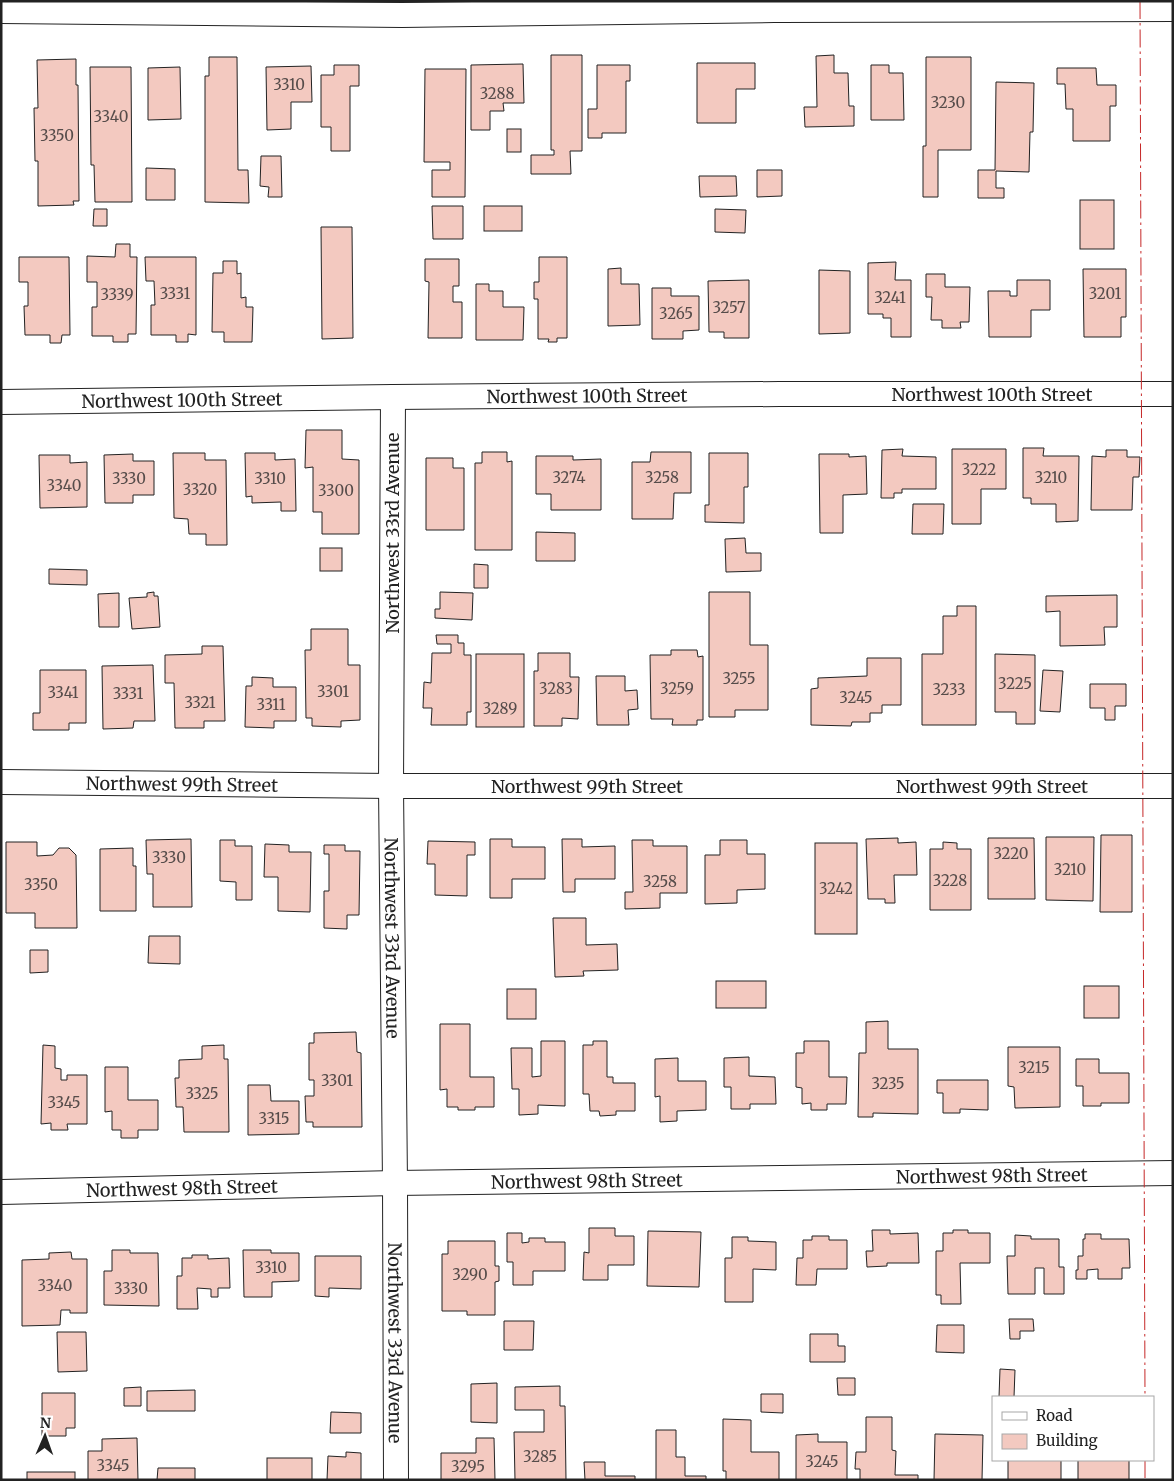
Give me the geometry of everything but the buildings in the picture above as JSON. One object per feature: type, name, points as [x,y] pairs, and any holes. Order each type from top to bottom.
[{"type":"street","points":[[1,11],[402,15],[774,10],[1173,9]]},
{"type":"street","name":"Northwest 100th Street","points":[[1,402],[780,394],[1173,394]]},
{"type":"street","name":"Northwest 33rd Avenue","points":[[393,397],[391,786],[396,1480]]},
{"type":"street","name":"Northwest 99th Street","points":[[1,782],[391,786],[1173,786]]},
{"type":"street","name":"Northwest 98th Street","points":[[1,1192],[395,1183],[1173,1173]]},
{"type":"power","points":[[1140,1],[1145,1396]]},
{"type":"power","points":[[1145,1461],[1145,1480]]}]
